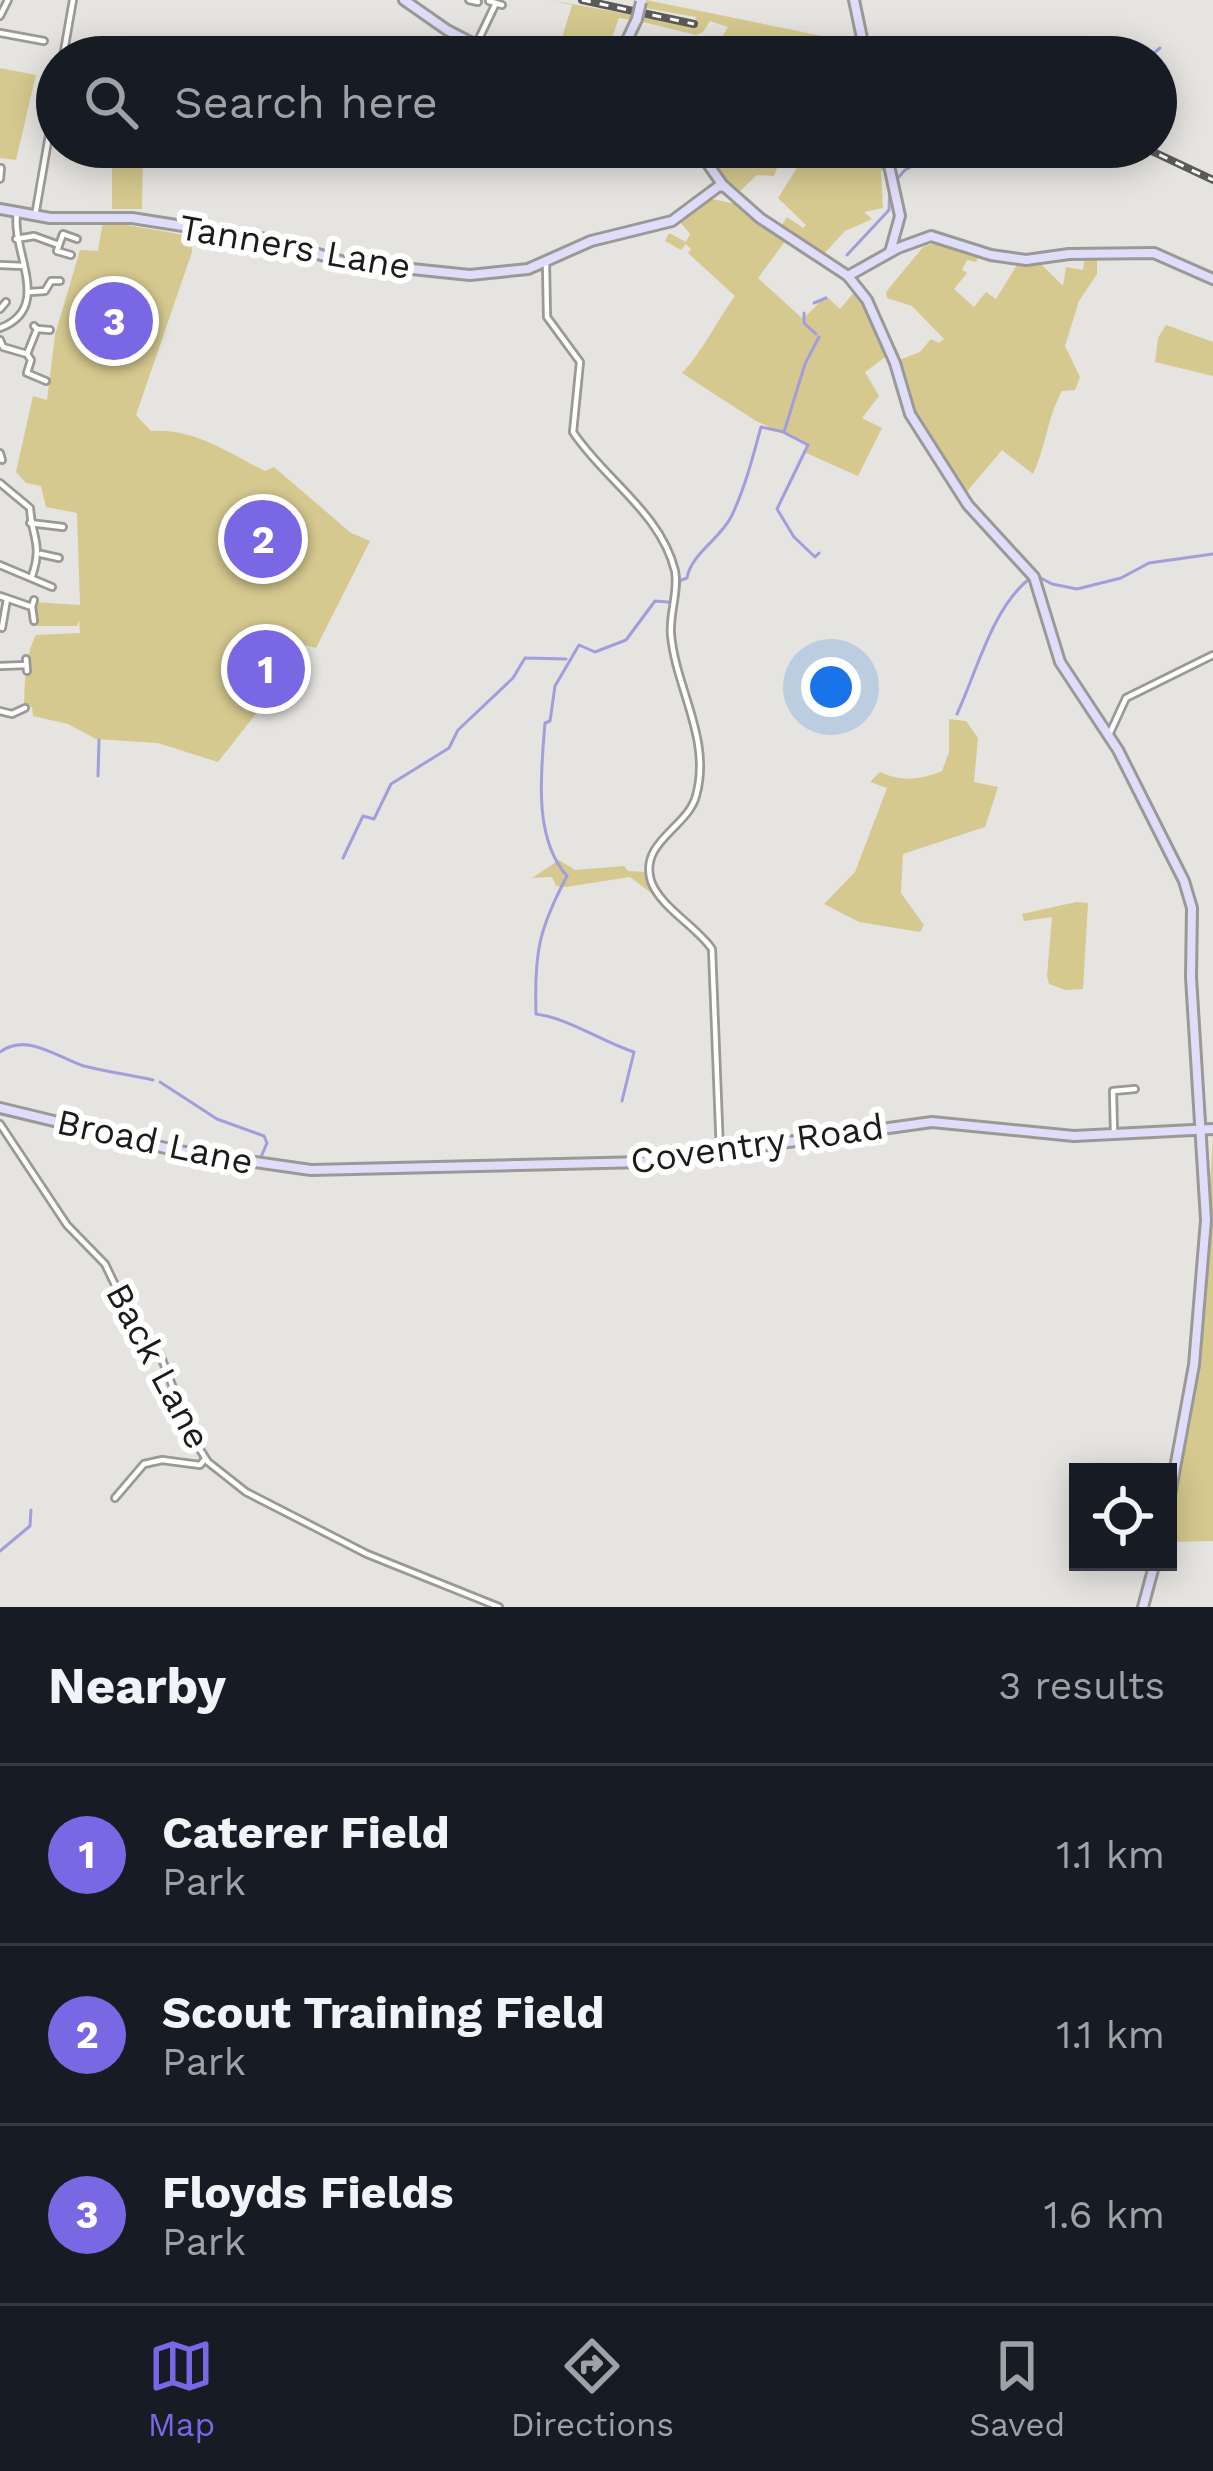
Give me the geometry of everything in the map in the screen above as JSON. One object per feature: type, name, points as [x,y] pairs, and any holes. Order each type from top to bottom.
[{"type":"street","points":[[0,16],[8,0]]},
{"type":"street","points":[[67,36],[73,0]]},
{"type":"street","points":[[854,0],[862,36]]},
{"type":"street","points":[[629,36],[641,1]]},
{"type":"street","points":[[411,2],[460,36]]},
{"type":"street","points":[[480,36],[496,3]]},
{"type":"street","points":[[0,33],[36,40]]},
{"type":"street","points":[[0,179],[2,168]]},
{"type":"street","points":[[34,216],[43,168]]},
{"type":"street","points":[[709,168],[722,189],[848,276],[873,311],[910,414],[968,505],[1034,577],[1060,662],[1109,735],[1172,851],[1189,896],[1208,1129],[1200,1312],[1177,1463]]},
{"type":"street","points":[[890,168],[900,216],[894,248]]},
{"type":"street","name":"Tanners Lane","points":[[0,209],[34,216],[132,218],[272,240],[344,262],[449,274],[501,273],[546,262],[591,241],[672,221],[722,189]]},
{"type":"street","points":[[0,328],[24,311],[29,292],[16,239],[16,213]]},
{"type":"street","points":[[71,255],[57,250],[59,244],[63,234],[77,239]]},
{"type":"street","points":[[16,239],[34,236],[59,244]]},
{"type":"street","points":[[848,276],[894,248],[940,236],[991,255],[1026,260],[1144,252],[1168,257],[1213,279]]},
{"type":"street","points":[[546,262],[547,316],[580,362],[573,432],[652,525],[675,573],[671,640],[695,725],[699,781],[693,804],[657,847],[650,876],[657,892],[712,949],[720,1152]]},
{"type":"street","points":[[0,265],[23,266]]},
{"type":"street","points":[[29,292],[46,291],[49,280],[60,281]]},
{"type":"street","points":[[27,354],[36,327],[50,330]]},
{"type":"street","points":[[1,345],[27,354],[31,360],[27,373],[46,380]]},
{"type":"street","points":[[0,497],[2,485],[28,504],[40,553],[32,577]]},
{"type":"street","points":[[30,524],[63,527]]},
{"type":"street","points":[[40,553],[59,558]]},
{"type":"street","points":[[0,565],[54,588]]},
{"type":"street","points":[[1,624],[4,597],[33,603],[34,621]]},
{"type":"street","points":[[1109,735],[1126,698],[1213,655]]},
{"type":"street","points":[[0,666],[26,665]]},
{"type":"street","points":[[0,711],[12,714],[25,708]]},
{"type":"street","points":[[1114,1133],[1113,1091],[1135,1089]]},
{"type":"street","name":"Broad Lane","points":[[0,1108],[178,1151],[311,1170]]},
{"type":"street","name":"Coventry Road","points":[[311,1170],[596,1165],[720,1152],[905,1123],[990,1125],[1074,1136],[1208,1129]]},
{"type":"street","name":"Back Lane","points":[[0,1124],[68,1225],[103,1262],[130,1316],[158,1350],[205,1459],[246,1492],[362,1552],[499,1607]]},
{"type":"street","points":[[116,1498],[144,1464],[162,1460],[200,1465],[205,1459]]},
{"type":"street","points":[[1143,1607],[1153,1571]]},
{"type":"shaded area","points":[[549,0],[634,15],[632,20],[619,18],[613,36],[562,36],[572,5]]},
{"type":"shaded area","points":[[646,0],[822,36],[723,36],[728,27],[710,21],[696,35],[639,21],[695,22],[696,17],[645,8]]},
{"type":"shaded area","points":[[0,68],[36,75],[16,160],[0,158]]},
{"type":"shaded area","points":[[112,168],[143,168],[142,209],[112,209]]},
{"type":"shaded area","points":[[715,168],[777,168],[774,176],[757,175],[736,195]]},
{"type":"shaded area","points":[[797,168],[887,168],[881,171],[883,208],[864,212],[872,219],[845,231],[822,256],[780,228],[787,217],[803,228],[806,225],[778,198]]},
{"type":"shaded area","points":[[712,199],[736,204],[786,240],[758,278],[803,319],[826,296],[840,309],[856,290],[888,355],[865,372],[879,396],[862,418],[882,428],[858,476],[806,453],[809,446],[756,421],[682,373],[735,296],[688,253],[691,249],[686,244],[681,250],[665,241],[669,233],[686,242],[690,234],[680,222]]},
{"type":"shaded area","points":[[103,221],[191,236],[192,252],[136,415],[151,431],[196,437],[265,471],[274,467],[351,533],[370,541],[316,648],[305,645],[265,713],[259,710],[218,762],[158,743],[96,739],[68,724],[33,716],[32,707],[24,706],[28,660],[36,635],[80,633],[79,620],[77,626],[34,626],[34,602],[80,605],[77,513],[46,507],[41,486],[26,483],[16,472],[33,396],[47,400],[55,335],[80,250],[98,251]]},
{"type":"shaded area","points":[[938,242],[979,254],[976,262],[967,260],[962,270],[967,273],[954,289],[974,307],[986,292],[996,299],[1019,262],[1039,262],[1063,286],[1066,267],[1083,270],[1085,256],[1097,255],[1097,274],[1079,301],[1065,346],[1080,377],[1075,390],[1062,391],[1057,401],[1033,474],[1002,450],[965,494],[915,415],[899,360],[920,352],[931,339],[939,343],[944,339],[912,306],[887,298],[886,292],[923,247]]},
{"type":"shaded area","points":[[1166,325],[1213,342],[1213,376],[1155,362],[1158,338]]},
{"type":"shaded area","points":[[949,719],[966,721],[978,738],[974,782],[998,787],[985,827],[903,854],[901,893],[924,925],[920,932],[859,922],[824,904],[855,872],[887,788],[870,782],[880,772],[911,779],[942,771],[949,752]]},
{"type":"shaded area","points":[[559,860],[575,870],[624,866],[628,871],[647,872],[652,888],[667,905],[630,877],[566,887],[556,886],[552,877],[532,878]]},
{"type":"shaded area","points":[[1088,903],[1083,989],[1065,990],[1049,984],[1047,976],[1052,917],[1024,921],[1022,914]]},
{"type":"shaded area","points":[[1213,1134],[1213,1541],[1177,1542],[1177,1485],[1202,1327]]},
{"type":"waterway","points":[[896,180],[909,168]]},
{"type":"waterway","points":[[847,255],[889,210],[890,183]]},
{"type":"waterway","points":[[814,303],[826,298]]},
{"type":"waterway","points":[[804,313],[804,323],[816,334]]},
{"type":"waterway","points":[[678,586],[731,517],[761,427],[784,432],[805,364],[819,337]]},
{"type":"waterway","points":[[785,433],[808,445],[777,509],[794,537],[815,557],[819,553]]},
{"type":"waterway","points":[[1037,576],[1077,589],[1121,578],[1149,563],[1213,554]]},
{"type":"waterway","points":[[957,714],[995,624],[1029,579]]},
{"type":"waterway","points":[[622,1101],[634,1052],[536,1014],[540,942],[567,876],[556,861],[544,824],[545,723],[550,721],[555,686],[579,645],[595,652],[626,640],[655,601],[668,602]]},
{"type":"waterway","points":[[343,858],[363,816],[374,819],[391,784],[449,748],[458,730],[513,678],[525,658],[566,659]]},
{"type":"waterway","points":[[98,776],[99,740]]},
{"type":"waterway","points":[[0,1052],[32,1046],[84,1066],[153,1080]]},
{"type":"waterway","points":[[160,1082],[217,1119],[264,1136],[267,1143],[261,1157]]},
{"type":"waterway","points":[[0,1551],[30,1526],[31,1510]]},
{"type":"railway","points":[[582,0],[694,24]]},
{"type":"railway","points":[[1177,163],[1213,180]]},
{"type":"place","name":"Floyds Fields","points":[[114,321]]},
{"type":"place","name":"Scout Training Field","points":[[263,539]]},
{"type":"place","name":"Caterer Field","points":[[266,669]]}]
